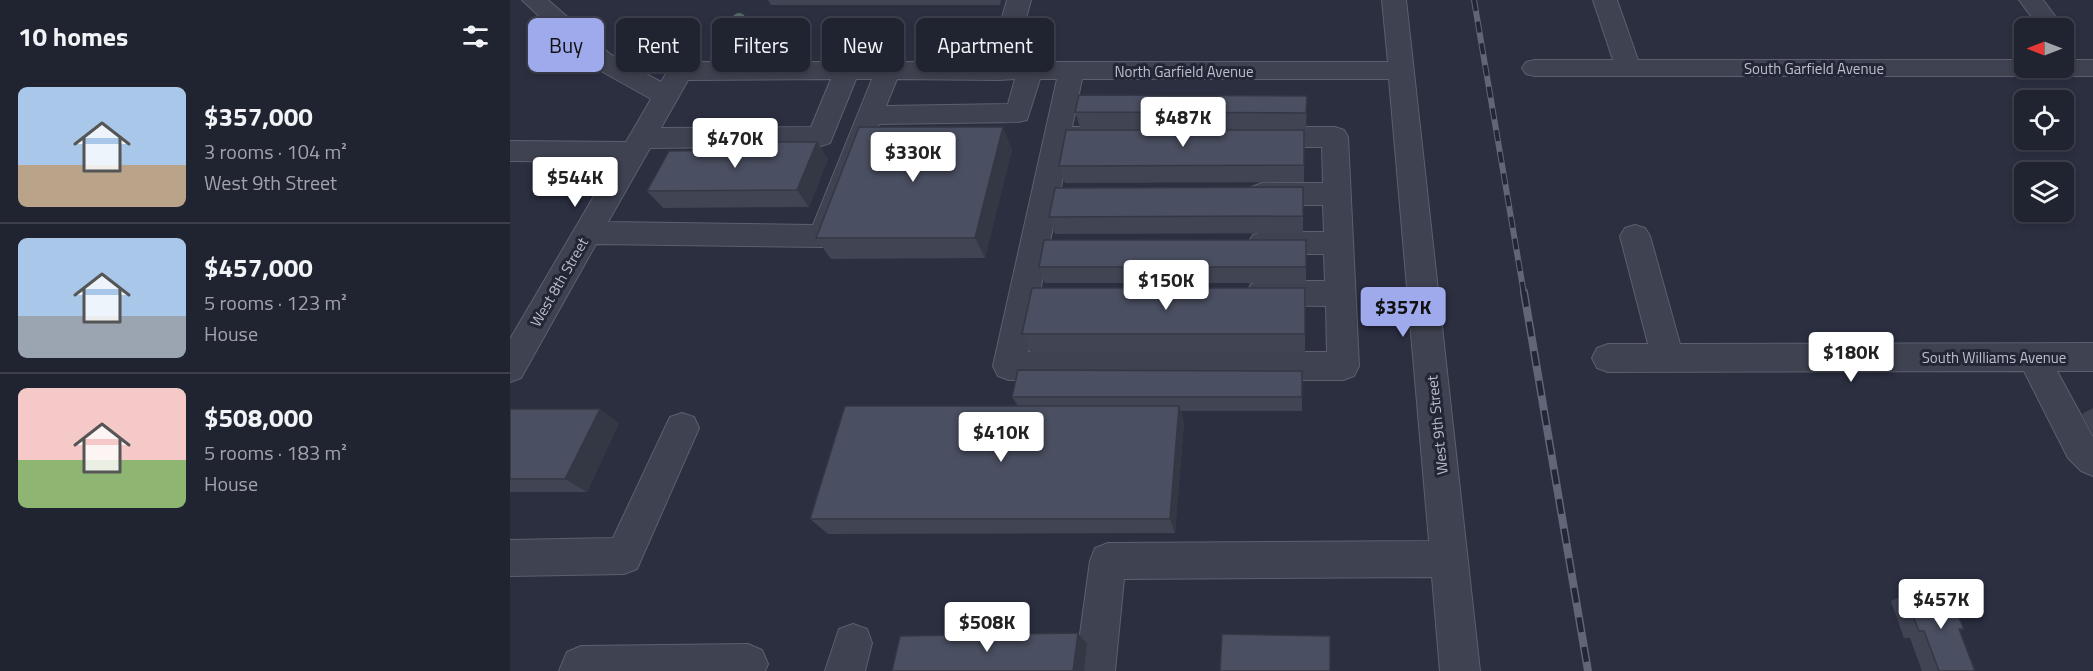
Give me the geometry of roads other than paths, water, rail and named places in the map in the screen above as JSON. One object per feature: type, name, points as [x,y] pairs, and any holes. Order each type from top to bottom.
[{"type":"street","points":[[534,0],[601,60],[665,96]]},
{"type":"street","points":[[1014,18],[1019,0]]},
{"type":"street","name":"West 9th Street","points":[[1394,0],[1460,671]]},
{"type":"street","points":[[1605,0],[1628,68]]},
{"type":"street","points":[[2031,0],[2044,18]]},
{"type":"street","points":[[2074,57],[2089,74]]},
{"type":"street","name":"South Garfield Avenue","points":[[1534,68],[2089,74]]},
{"type":"street","name":"North Garfield Avenue","points":[[1054,71],[1401,70]]},
{"type":"street","name":"North Garfield Avenue","points":[[700,71],[822,71]]},
{"type":"street","points":[[1071,71],[1057,137],[1056,195],[1036,293],[1009,366],[1343,366],[1335,137],[1231,137]]},
{"type":"street","name":"West 8th Street","points":[[510,368],[679,72]]},
{"type":"street","points":[[510,151],[821,136],[847,72]]},
{"type":"street","points":[[587,233],[823,236],[888,72]]},
{"type":"street","points":[[869,115],[1018,113],[1029,72]]},
{"type":"street","points":[[1057,137],[1138,137]]},
{"type":"street","points":[[1232,194],[1337,194]]},
{"type":"street","points":[[1635,236],[1668,358]]},
{"type":"street","points":[[1233,243],[1339,243]]},
{"type":"street","points":[[1235,293],[1341,294]]},
{"type":"street","points":[[2033,357],[2080,447],[2093,460]]},
{"type":"street","name":"South Williams Avenue","points":[[1608,358],[2093,357]]},
{"type":"street","points":[[510,558],[624,556],[682,428]]},
{"type":"street","points":[[1095,671],[1108,561],[1450,559]]},
{"type":"street","points":[[580,668],[748,664],[745,671]]},
{"type":"railway","points":[[1474,0],[1524,294]]},
{"type":"railway","points":[[1524,292],[1588,671]]}]
